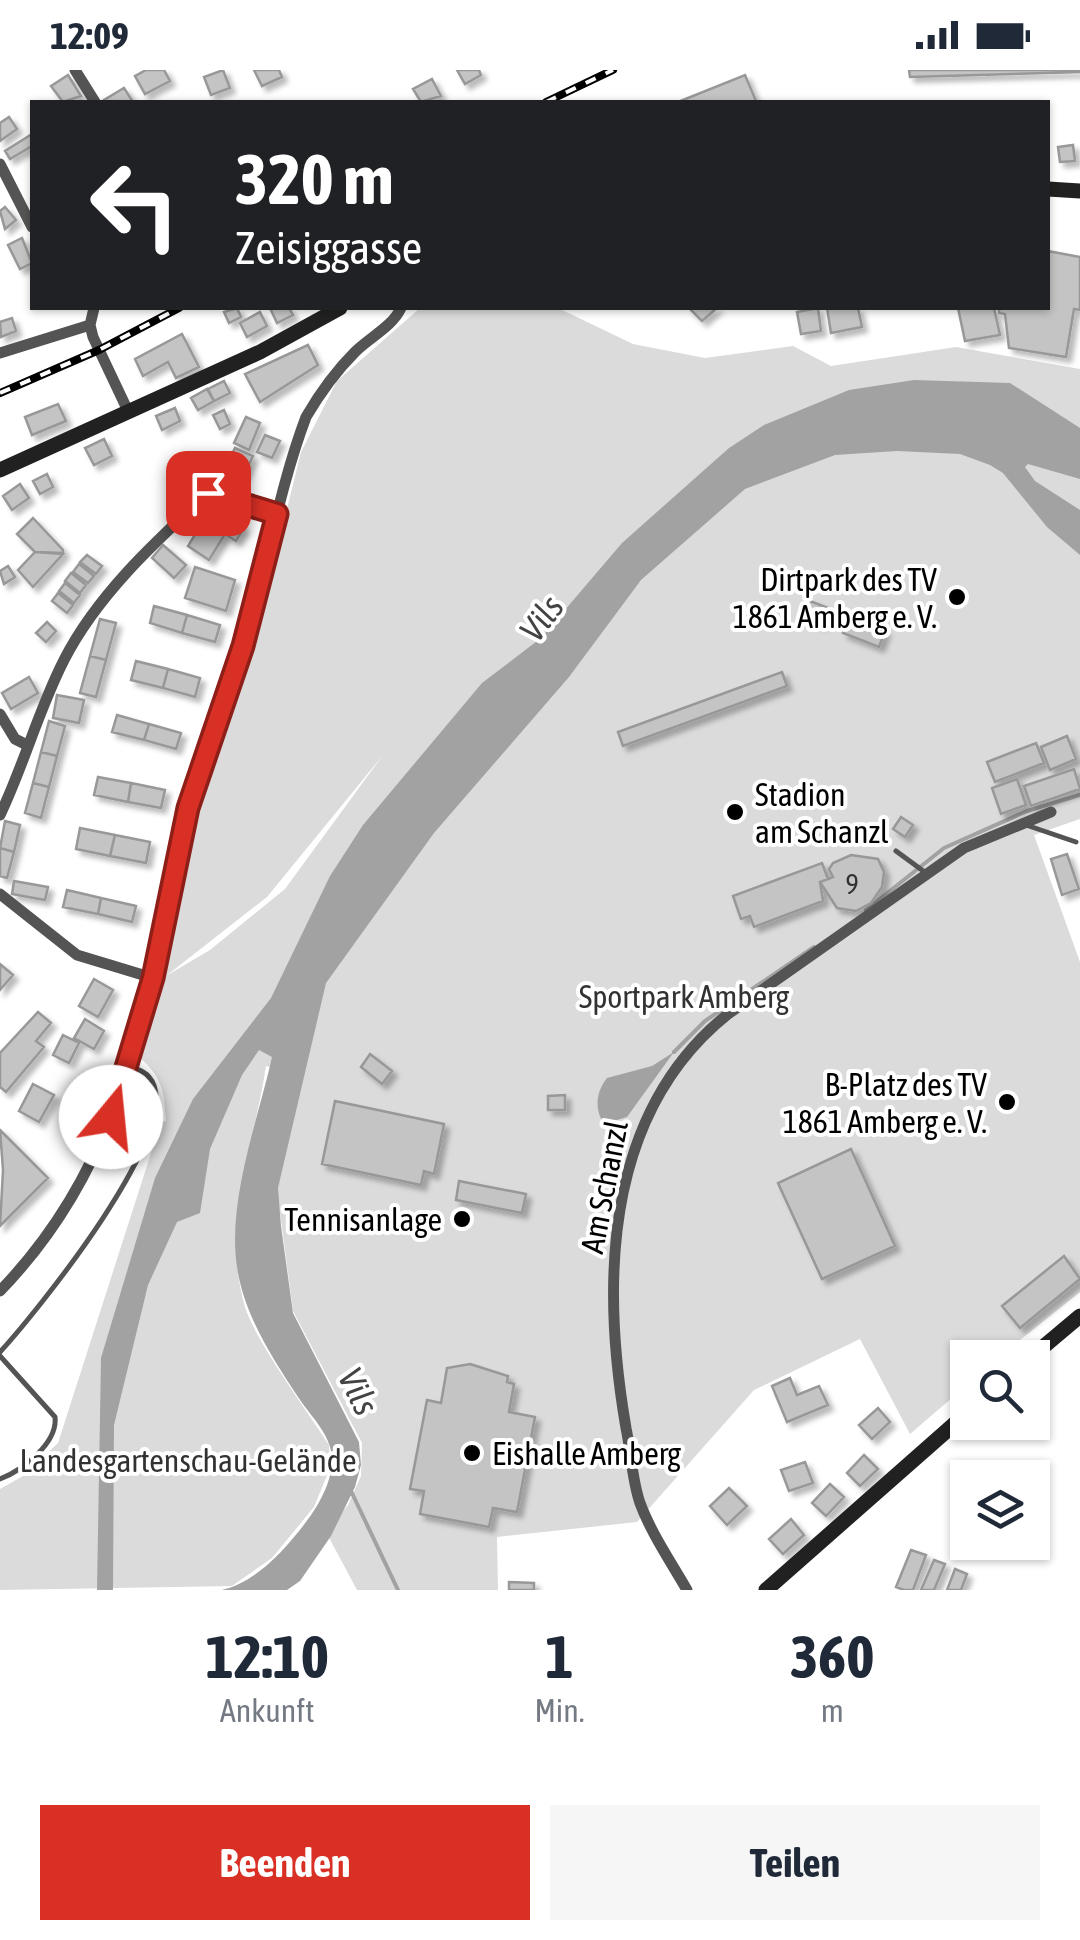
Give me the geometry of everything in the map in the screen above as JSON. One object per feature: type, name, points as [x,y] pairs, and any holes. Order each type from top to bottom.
[{"type":"main road","points":[[1050,189],[1080,191]]},
{"type":"main road","points":[[0,470],[260,352],[336,310]]},
{"type":"main road","points":[[1050,1341],[1080,1316]]},
{"type":"main road","points":[[766,1590],[950,1428]]},
{"type":"street","points":[[75,70],[93,100]]},
{"type":"street","points":[[0,164],[5,185],[30,225]]},
{"type":"street","points":[[94,310],[90,325],[128,410]]},
{"type":"street","points":[[0,1291],[79,1191],[103,1143],[153,978],[188,808],[243,646],[294,450],[323,388],[356,350],[396,318],[399,310]]},
{"type":"street","points":[[0,352],[90,325]]},
{"type":"street","points":[[0,816],[65,658],[84,627],[145,554],[208,493],[277,514]]},
{"type":"street","points":[[0,714],[16,739],[28,745]]},
{"type":"street","name":"Am Schanzl","points":[[687,1590],[639,1501],[620,1391],[613,1293],[633,1147],[666,1076],[699,1037],[926,873],[964,848],[1051,812]]},
{"type":"street","points":[[0,894],[77,955],[153,978]]},
{"type":"lane","points":[[1021,824],[1076,842]]},
{"type":"lane","points":[[896,851],[926,873]]},
{"type":"lane","points":[[0,1478],[52,1440],[56,1428],[55,1417],[0,1354],[70,1268],[126,1180],[152,1112],[154,1086],[148,1074],[127,1066]]},
{"type":"green space","name":"Sportpark Amberg","points":[[418,310],[562,310],[633,344],[705,358],[793,346],[831,366],[956,347],[1080,369],[1080,819],[1034,835],[1080,962],[1080,1292],[1020,1340],[950,1340],[950,1400],[910,1434],[860,1339],[754,1390],[637,1522],[497,1537],[498,1590],[357,1590],[326,1532],[348,1505],[361,1476],[362,1443],[293,1311],[277,1190],[303,1077],[266,1066],[238,1216],[239,1276],[245,1307],[259,1338],[329,1445],[330,1468],[314,1507],[272,1558],[232,1586],[0,1590],[0,1489],[23,1476],[58,1443],[161,1122],[166,1121],[160,1083],[135,1054],[161,978],[200,792],[264,602],[301,452],[337,381]],"holes":[[[383,755],[285,889],[210,950],[166,976],[267,897]]]},
{"type":"shaded area","points":[[914,380],[1010,383],[1080,428],[1080,479],[1028,464],[1025,467],[1035,481],[1080,510],[1080,555],[1047,527],[1003,473],[990,465],[960,454],[897,451],[835,455],[745,489],[641,580],[569,677],[434,833],[326,983],[278,1188],[293,1313],[359,1442],[361,1465],[355,1487],[331,1536],[300,1581],[287,1590],[222,1590],[252,1576],[287,1545],[319,1503],[332,1463],[326,1436],[260,1335],[237,1267],[240,1188],[272,1057],[259,1050],[242,1075],[210,1149],[200,1213],[177,1222],[148,1285],[114,1425],[113,1590],[97,1590],[101,1358],[155,1178],[193,1099],[271,998],[330,876],[363,825],[482,683],[541,638],[622,543],[729,448],[764,425],[849,390]]},
{"type":"shaded area","points":[[674,1052],[627,1117],[604,1124],[598,1101],[607,1078],[652,1066]]},
{"type":"building","points":[[146,70],[164,70],[170,81],[145,94],[135,76]]},
{"type":"building","points":[[223,70],[230,88],[211,95],[204,77]]},
{"type":"building","points":[[254,70],[279,70],[282,77],[262,86]]},
{"type":"building","points":[[457,70],[479,70],[481,75],[465,84]]},
{"type":"building","points":[[909,70],[1080,70],[1080,72],[910,77]]},
{"type":"building","points":[[68,75],[81,96],[62,100],[51,86]]},
{"type":"building","points":[[745,75],[756,100],[683,100]]},
{"type":"building","points":[[432,79],[441,96],[420,100],[413,89]]},
{"type":"building","points":[[124,88],[132,100],[104,100]]},
{"type":"building","points":[[9,117],[17,129],[0,141],[0,123]]},
{"type":"building","points":[[30,135],[30,147],[10,159],[5,151]]},
{"type":"building","points":[[1073,145],[1075,161],[1060,162],[1058,147]]},
{"type":"building","points":[[5,207],[16,220],[5,229],[0,211]]},
{"type":"building","points":[[22,238],[30,264],[20,269],[8,245]]},
{"type":"building","points":[[1050,251],[1080,257],[1080,310],[1074,309],[1066,357],[1009,348],[1005,314],[999,313],[1050,310]]},
{"type":"building","points":[[238,310],[241,317],[229,323],[224,312]]},
{"type":"building","points":[[271,310],[290,310],[293,315],[277,323]]},
{"type":"building","points":[[691,310],[715,310],[702,321]]},
{"type":"building","points":[[818,310],[821,331],[801,334],[797,312]]},
{"type":"building","points":[[827,310],[858,310],[862,327],[831,333]]},
{"type":"building","points":[[958,310],[994,310],[1000,335],[965,341]]},
{"type":"building","points":[[260,312],[267,326],[247,337],[240,323]]},
{"type":"building","points":[[12,318],[16,331],[1,337],[0,322]]},
{"type":"building","points":[[182,334],[199,367],[176,378],[168,362],[143,376],[135,359]]},
{"type":"building","points":[[308,345],[318,365],[260,402],[245,374]]},
{"type":"building","points":[[224,381],[230,393],[214,401],[208,389]]},
{"type":"building","points":[[207,389],[214,401],[198,410],[191,398]]},
{"type":"building","points":[[58,404],[66,421],[32,435],[25,417]]},
{"type":"building","points":[[175,408],[180,421],[162,430],[156,416]]},
{"type":"building","points":[[224,410],[230,424],[220,429],[213,415]]},
{"type":"building","points":[[246,417],[260,423],[249,450],[234,443]]},
{"type":"building","points":[[265,435],[280,441],[272,458],[257,452]]},
{"type":"building","points":[[104,439],[112,456],[94,465],[85,448]]},
{"type":"building","points":[[235,448],[253,456],[244,475],[226,467]]},
{"type":"building","points":[[47,474],[53,487],[40,494],[33,481]]},
{"type":"building","points":[[20,484],[29,498],[12,510],[3,496]]},
{"type":"building","points":[[208,513],[232,517],[244,528],[236,541],[225,534],[209,560],[188,546]]},
{"type":"building","points":[[33,518],[63,553],[35,552],[17,534]]},
{"type":"building","points":[[163,545],[186,565],[174,578],[152,558]]},
{"type":"building","points":[[35,552],[63,554],[33,587],[18,570]]},
{"type":"building","points":[[87,555],[102,566],[96,574],[80,562]]},
{"type":"building","points":[[79,564],[94,576],[88,583],[73,572]]},
{"type":"building","points":[[8,566],[15,577],[4,584],[0,571]]},
{"type":"building","points":[[195,567],[235,580],[226,611],[185,598]]},
{"type":"building","points":[[71,573],[86,585],[80,593],[65,581]]},
{"type":"building","points":[[65,583],[80,595],[74,603],[59,591]]},
{"type":"building","points":[[58,593],[73,605],[67,613],[52,601]]},
{"type":"building","points":[[810,601],[828,608],[822,624],[804,618]]},
{"type":"building","points":[[154,606],[187,615],[182,633],[150,623]]},
{"type":"building","points":[[187,615],[220,625],[215,642],[182,633]]},
{"type":"building","points":[[849,617],[885,631],[879,647],[843,633]]},
{"type":"building","points":[[100,619],[116,623],[106,660],[90,656]]},
{"type":"building","points":[[47,622],[56,631],[46,642],[36,633]]},
{"type":"building","points":[[90,656],[106,660],[96,697],[80,693]]},
{"type":"building","points":[[136,661],[168,669],[163,688],[131,680]]},
{"type":"building","points":[[168,669],[200,678],[195,697],[163,688]]},
{"type":"building","points":[[782,672],[787,686],[623,746],[618,732]]},
{"type":"building","points":[[29,677],[38,693],[11,709],[2,693]]},
{"type":"building","points":[[57,695],[84,700],[79,723],[53,718]]},
{"type":"building","points":[[117,715],[149,724],[144,740],[112,732]]},
{"type":"building","points":[[49,721],[65,726],[57,756],[41,752]]},
{"type":"building","points":[[149,724],[181,733],[176,749],[144,740]]},
{"type":"building","points":[[1067,736],[1076,759],[1050,770],[1041,747]]},
{"type":"building","points":[[1036,743],[1044,763],[995,782],[987,762]]},
{"type":"building","points":[[41,752],[57,756],[49,787],[33,783]]},
{"type":"building","points":[[1074,769],[1080,789],[1031,806],[1024,786]]},
{"type":"building","points":[[98,777],[131,783],[128,802],[94,795]]},
{"type":"building","points":[[1017,779],[1026,805],[1001,814],[992,788]]},
{"type":"building","points":[[33,783],[49,787],[41,818],[25,813]]},
{"type":"building","points":[[131,783],[165,790],[161,808],[128,802]]},
{"type":"building","points":[[901,817],[913,825],[905,837],[893,829]]},
{"type":"building","points":[[5,821],[20,825],[14,852],[0,848]]},
{"type":"building","points":[[80,828],[115,835],[110,856],[76,849]]},
{"type":"building","points":[[115,835],[150,842],[146,863],[110,856]]},
{"type":"building","points":[[0,848],[14,852],[7,878],[0,876]]},
{"type":"building","points":[[1067,854],[1079,889],[1062,895],[1051,859]]},
{"type":"building","points":[[851,855],[878,859],[884,872],[882,887],[871,903],[856,911],[837,908],[820,882],[833,877],[829,869],[833,863]]},
{"type":"building","points":[[822,863],[828,879],[820,882],[823,901],[754,927],[750,916],[741,919],[733,896]]},
{"type":"building","points":[[14,881],[48,887],[45,900],[12,894]]},
{"type":"building","points":[[67,890],[101,898],[98,914],[63,907]]},
{"type":"building","points":[[101,898],[136,906],[132,922],[98,914]]},
{"type":"building","points":[[0,964],[13,975],[0,990]]},
{"type":"building","points":[[94,979],[113,990],[98,1017],[79,1006]]},
{"type":"building","points":[[38,1012],[51,1023],[36,1041],[44,1047],[6,1092],[0,1087],[0,1053]]},
{"type":"building","points":[[85,1019],[104,1031],[94,1049],[74,1038]]},
{"type":"building","points":[[63,1035],[79,1043],[69,1063],[53,1055]]},
{"type":"building","points":[[370,1054],[392,1071],[382,1084],[361,1067]]},
{"type":"building","points":[[33,1084],[54,1095],[39,1122],[19,1111]]},
{"type":"building","points":[[565,1095],[565,1110],[548,1110],[548,1096]]},
{"type":"building","points":[[335,1101],[444,1124],[434,1174],[424,1171],[421,1185],[322,1164]]},
{"type":"building","points":[[0,1130],[48,1178],[0,1226],[3,1170]]},
{"type":"building","points":[[851,1149],[895,1246],[822,1279],[778,1183]]},
{"type":"building","points":[[459,1181],[526,1194],[522,1213],[456,1200]]},
{"type":"building","points":[[1064,1256],[1080,1279],[1020,1328],[1002,1306]]},
{"type":"building","name":"Eishalle Amberg","points":[[470,1364],[508,1376],[507,1382],[514,1384],[509,1412],[535,1417],[517,1512],[493,1508],[489,1527],[420,1514],[424,1491],[410,1489],[427,1400],[441,1403],[447,1368]]},
{"type":"building","points":[[790,1378],[797,1395],[819,1386],[828,1405],[787,1422],[772,1386]]},
{"type":"building","points":[[878,1408],[890,1422],[872,1439],[859,1425]]},
{"type":"building","points":[[864,1455],[878,1469],[860,1486],[847,1473]]},
{"type":"building","points":[[805,1462],[813,1483],[789,1491],[781,1470]]},
{"type":"building","points":[[830,1484],[844,1497],[826,1516],[812,1503]]},
{"type":"building","points":[[729,1488],[747,1506],[727,1525],[710,1506]]},
{"type":"building","points":[[791,1519],[804,1535],[783,1554],[769,1539]]},
{"type":"building","points":[[911,1550],[926,1555],[913,1590],[904,1590],[896,1587]]},
{"type":"building","points":[[934,1560],[945,1564],[934,1590],[921,1590]]},
{"type":"building","points":[[955,1569],[967,1574],[961,1590],[947,1590]]},
{"type":"building","points":[[509,1582],[534,1583],[534,1590],[509,1590]]},
{"type":"waterway","points":[[866,910],[944,848],[1027,811],[1080,795]]},
{"type":"waterway","points":[[674,1052],[705,1021],[814,947]]},
{"type":"waterway","points":[[351,1491],[398,1590]]},
{"type":"railway","points":[[550,100],[613,70]]},
{"type":"railway","points":[[0,393],[99,350],[175,310]]},
{"type":"place","name":"Dirtpark des TV 1861 Amberg e. V.","points":[[957,597]]},
{"type":"place","name":"Stadion am Schanzl","points":[[735,812]]},
{"type":"place","name":"B-Platz des TV 1861 Amberg e. V.","points":[[1007,1102]]},
{"type":"place","name":"Tennisanlage","points":[[462,1219]]},
{"type":"place","name":"Eishalle Amberg","points":[[472,1453]]},
{"type":"route","points":[[111,1117],[153,978],[188,808],[243,646],[277,514],[208,493]]},
{"type":"water label","name":"Vils","points":[[541,618]]},
{"type":"water label","name":"Vils","points":[[359,1391]]},
{"type":"park label","name":"Landesgartenschau-Gelände","points":[[188,1460]]}]
